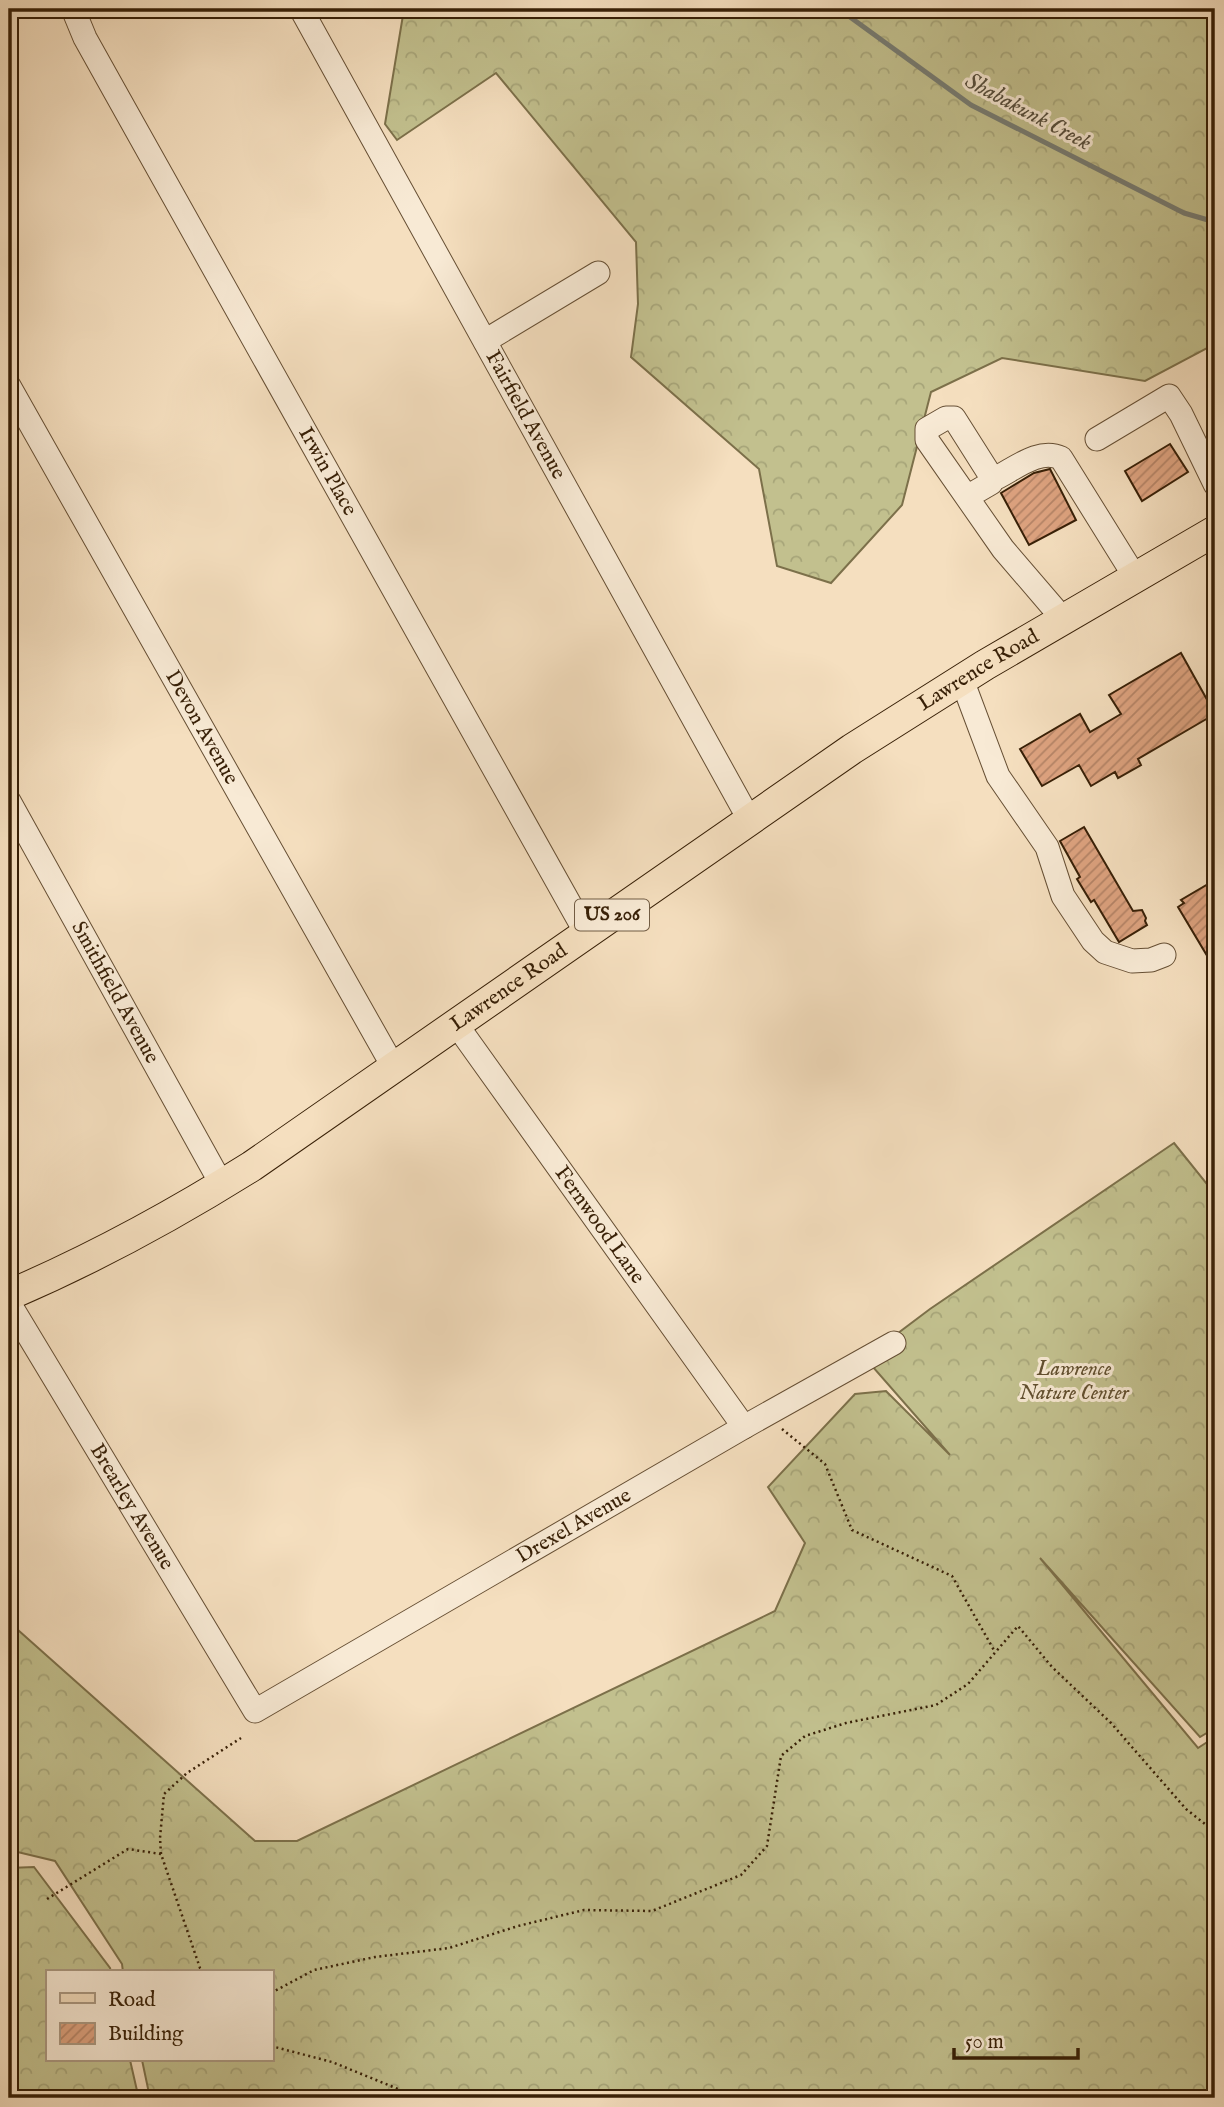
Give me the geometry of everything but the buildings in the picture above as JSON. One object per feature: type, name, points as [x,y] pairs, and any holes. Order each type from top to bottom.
[{"type":"main road","name":"Lawrence Road","points":[[9,1295],[125,1240],[222,1185],[852,750],[1063,619],[1215,531]]},
{"type":"street","name":"Irwin Place","points":[[73,9],[85,38],[586,933]]},
{"type":"street","name":"Fairfield Avenue","points":[[301,9],[749,819]]},
{"type":"street","points":[[485,341],[598,273]]},
{"type":"street","name":"Devon Avenue","points":[[9,386],[394,1068]]},
{"type":"street","points":[[1097,439],[1169,396],[1181,414],[1215,484]]},
{"type":"street","points":[[967,497],[992,483],[992,478],[954,418],[946,418],[927,429],[927,440],[1003,549],[1063,619]]},
{"type":"street","points":[[992,478],[999,477],[1038,456],[1052,454],[1061,458],[1135,577]]},
{"type":"street","points":[[962,680],[998,776],[1047,847],[1063,896],[1093,941],[1105,953],[1132,961],[1151,960],[1164,955]]},
{"type":"street","name":"Smithfield Avenue","points":[[9,801],[222,1185]]},
{"type":"street","name":"Fernwood Lane","points":[[456,1024],[744,1427]]},
{"type":"street","name":"Brearley Avenue","points":[[9,1303],[255,1711]]},
{"type":"street","name":"Drexel Avenue","points":[[255,1711],[894,1343]]},
{"type":"path","points":[[766,1415],[825,1464],[852,1530],[952,1576],[995,1652]]},
{"type":"path","points":[[273,1992],[314,1970],[375,1956],[449,1948],[518,1926],[584,1910],[652,1911],[741,1875],[766,1846],[781,1756],[805,1736],[846,1723],[936,1705],[968,1684],[1018,1626],[1052,1667],[1111,1723],[1186,1809],[1215,1832]]},
{"type":"path","points":[[202,1970],[162,1854],[164,1794],[187,1773],[241,1738]]},
{"type":"path","points":[[47,1899],[128,1849],[162,1854]]},
{"type":"path","points":[[273,2047],[332,2062],[403,2091],[409,2098]]},
{"type":"green space","points":[[404,9],[975,9],[1002,14],[1036,9],[1215,9],[1215,344],[1145,381],[1002,358],[931,392],[902,505],[831,583],[777,566],[759,469],[631,357],[638,304],[636,242],[496,73],[397,140],[385,124]]},
{"type":"green space","name":"Lawrence Nature Center","points":[[1174,1143],[1215,1194],[1215,1728],[1200,1737],[1040,1558],[1198,1748],[1215,1737],[1215,2098],[150,2098],[142,2062],[273,2062],[273,1970],[123,1970],[122,1964],[55,1861],[9,1850],[9,1622],[255,1841],[297,1841],[775,1611],[805,1543],[768,1487],[855,1394],[886,1391],[950,1455],[865,1358],[930,1309]]},
{"type":"green space","points":[[34,1867],[110,1970],[46,1970],[46,2062],[130,2062],[138,2095],[132,2098],[9,2098],[9,1868]]},
{"type":"waterway","name":"Shabakunk Creek","points":[[839,9],[971,105],[1184,213],[1215,222]]}]
